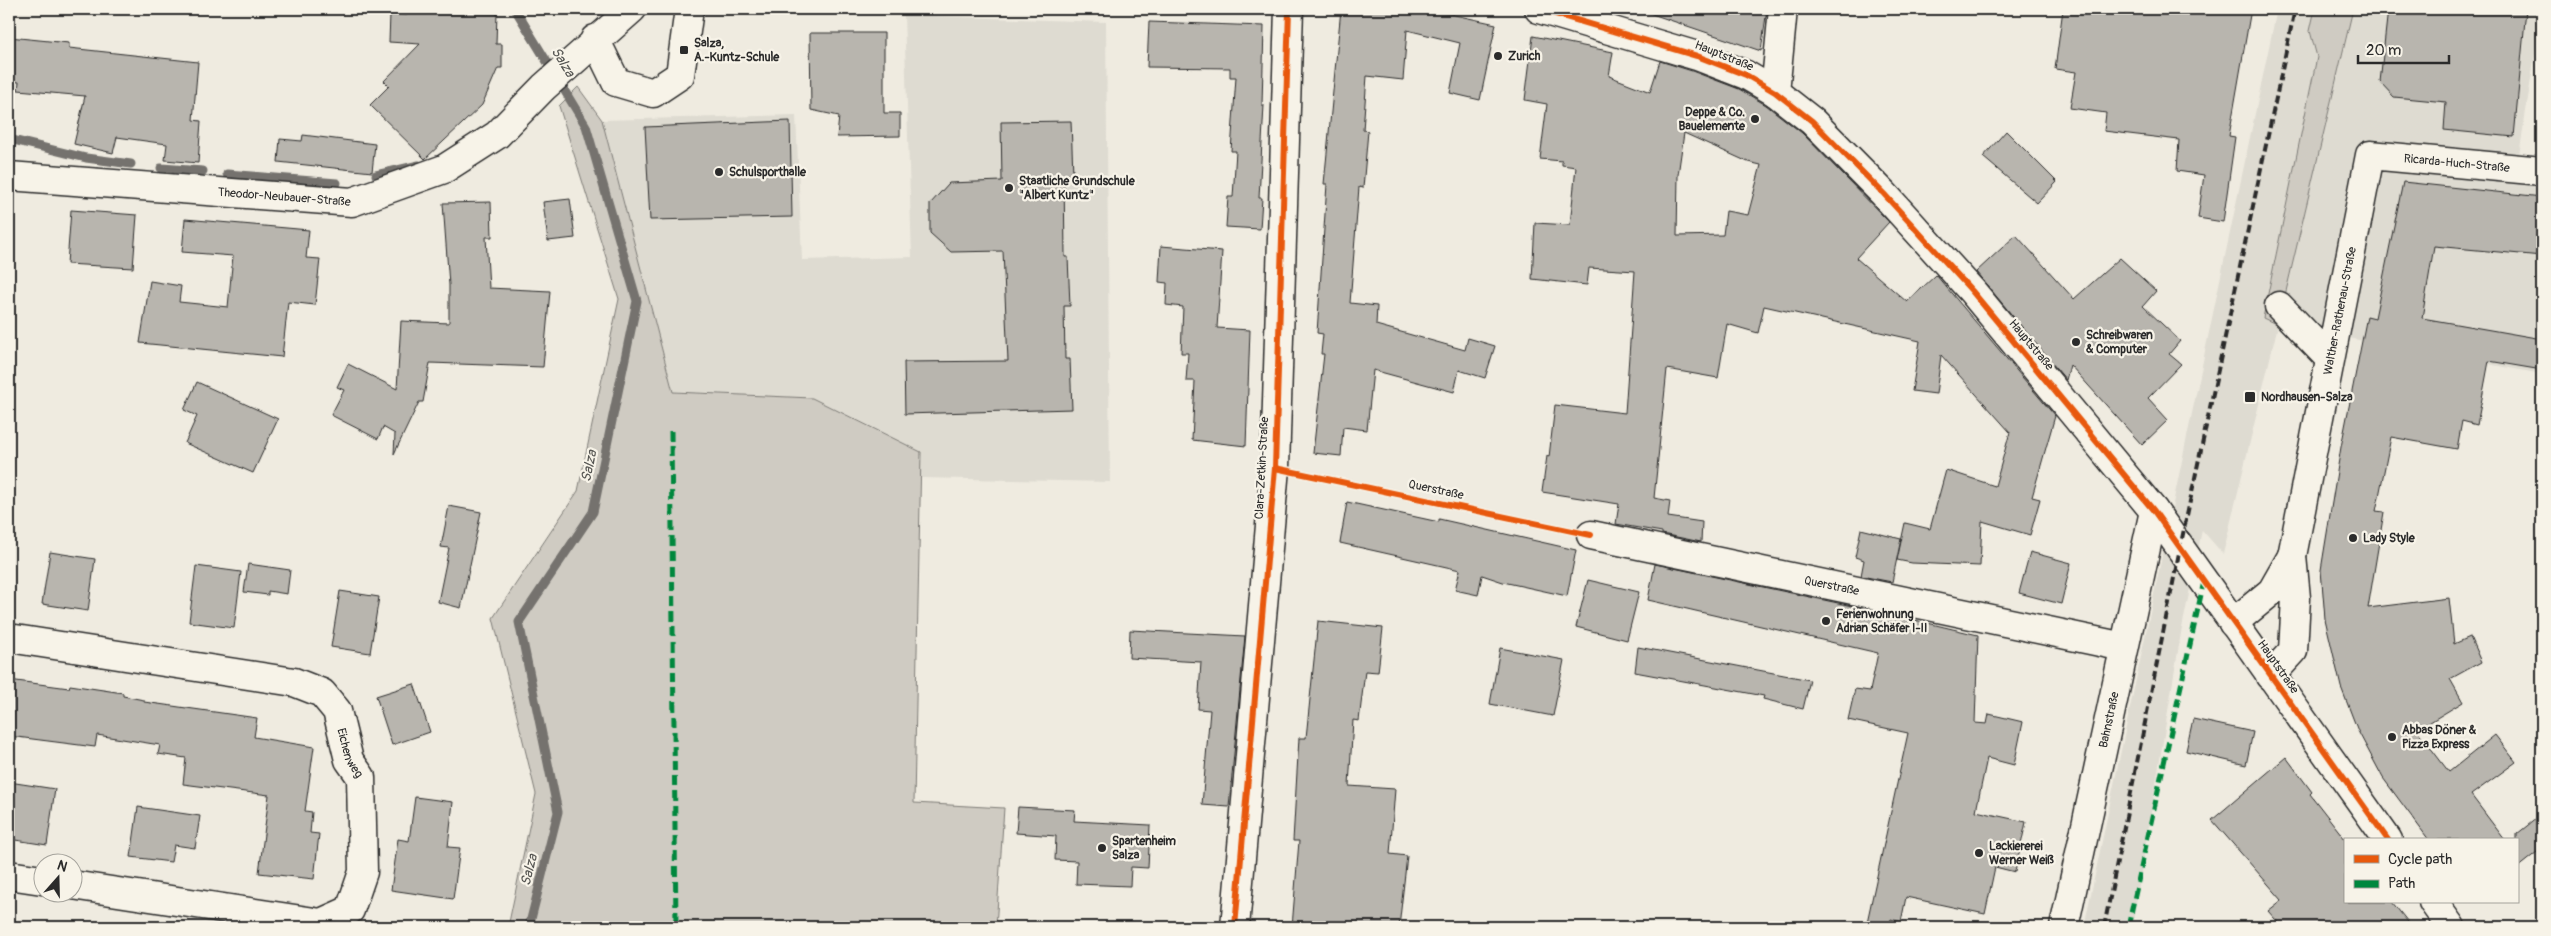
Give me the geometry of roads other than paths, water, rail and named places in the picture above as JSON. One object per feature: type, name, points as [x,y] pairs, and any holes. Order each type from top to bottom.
[{"type":"street","name":"Theodor-Neubauer-Straße","points":[[9,176],[352,202],[444,169],[497,135],[595,39],[632,9]]},
{"type":"street","points":[[595,39],[616,82],[653,93],[680,75],[689,9]]},
{"type":"street","name":"Clara-Zetkin-Straße","points":[[1235,927],[1275,468],[1289,9]]},
{"type":"street","name":"Hauptstraße","points":[[1539,9],[1697,56],[1746,76],[1775,92],[1812,121],[1884,194],[1972,291],[2154,510],[2387,838]]},
{"type":"street","points":[[1775,92],[1784,9]]},
{"type":"street","name":"Ricarda-Huch-Straße","points":[[2370,155],[2542,171]]},
{"type":"street","name":"Walther-Rathenau-Straße","points":[[2270,676],[2293,651],[2296,598],[2292,556],[2370,155]]},
{"type":"street","points":[[2280,306],[2329,358]]},
{"type":"street","name":"Bahnstraße","points":[[2064,927],[2154,510]]},
{"type":"street","name":"Querstraße","points":[[1591,535],[2124,647]]},
{"type":"street","name":"Walther-Rathenau-Straße","points":[[2233,623],[2272,591],[2292,556]]},
{"type":"street","name":"Eichenweg","points":[[9,638],[294,682],[322,693],[337,711],[348,760],[361,777],[363,872],[350,910],[321,922],[82,886]]},
{"type":"street","points":[[9,875],[32,878]]},
{"type":"street","points":[[2435,904],[2452,927]]},
{"type":"waterway","name":"Salza","points":[[515,9],[586,126],[637,301],[593,512],[519,622],[558,812],[529,927]]},
{"type":"waterway","points":[[9,139],[86,158],[131,164]]},
{"type":"waterway","points":[[376,175],[419,165]]},
{"type":"waterway","points":[[161,168],[203,171]]},
{"type":"waterway","points":[[227,174],[337,183]]},
{"type":"railway","points":[[2104,927],[2180,548],[2295,9]]},
{"type":"place","name":"Salza, A.-Kuntz-Schule","points":[[684,50]]},
{"type":"place","name":"Zurich","points":[[1498,56]]},
{"type":"place","name":"Deppe & Co. Bauelemente","points":[[1755,119]]},
{"type":"place","name":"Schulsporthalle","points":[[719,172]]},
{"type":"place","name":"Staatliche Grundschule \"Albert Kuntz\"","points":[[1009,188]]},
{"type":"place","name":"Schreibwaren & Computer","points":[[2076,342]]},
{"type":"place","name":"Nordhausen-Salza","points":[[2250,397]]},
{"type":"place","name":"Lady Style","points":[[2353,538]]},
{"type":"place","name":"Ferienwohnung Adrian Schäfer I-II","points":[[1826,621]]},
{"type":"place","name":"Abbas Döner & Pizza Express","points":[[2392,737]]},
{"type":"place","name":"Spartenheim Salza","points":[[1102,848]]},
{"type":"place","name":"Lackiererei Werner Weiß","points":[[1979,853]]}]
